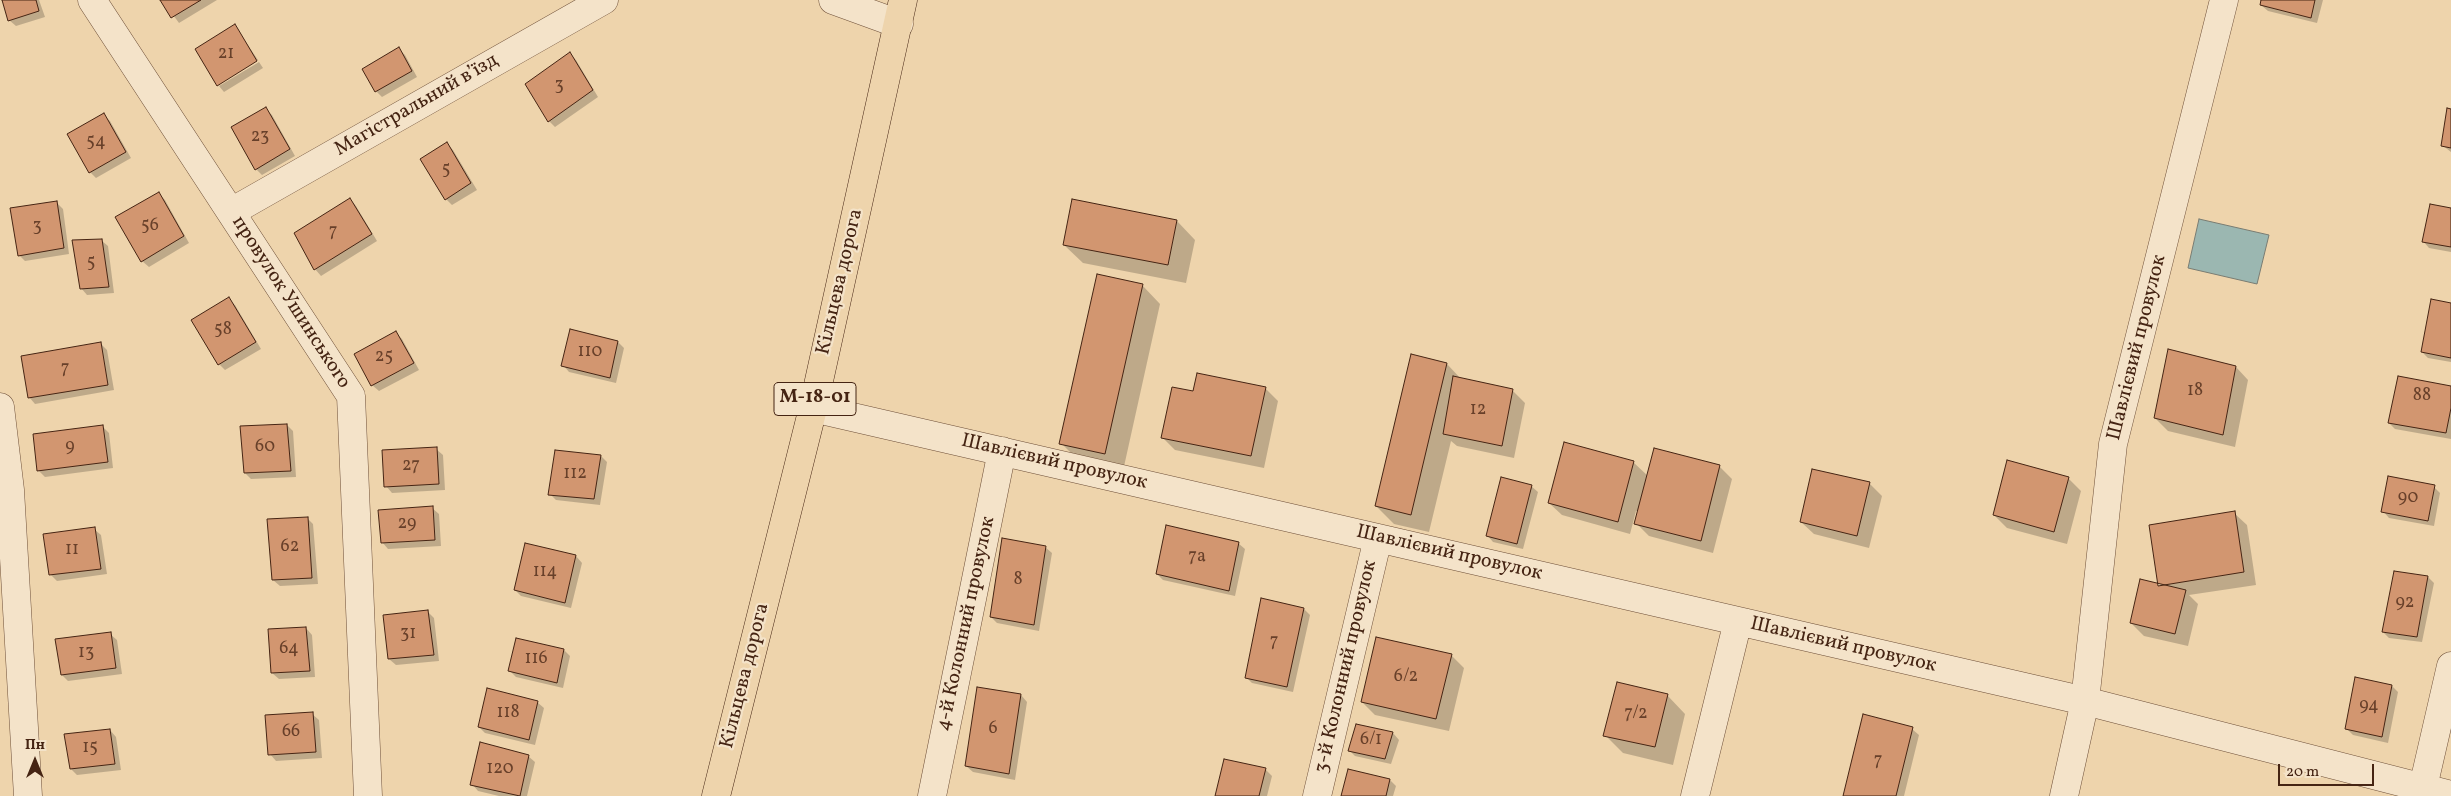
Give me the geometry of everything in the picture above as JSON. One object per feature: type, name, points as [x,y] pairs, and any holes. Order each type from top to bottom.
[{"type":"highway","name":"Кільцева дорога","points":[[716,796],[813,408],[901,12]]},
{"type":"street","name":"провулок Ушинського","points":[[92,0],[351,396],[368,796]]},
{"type":"street","name":"Магістральний в’їзд","points":[[231,212],[604,0]]},
{"type":"street","points":[[833,0],[901,12]]},
{"type":"street","name":"Шавлієвий провулок","points":[[2085,701],[2114,444],[2224,0]]},
{"type":"street","points":[[0,407],[10,490],[28,796]]},
{"type":"street","name":"Шавлієвий провулок","points":[[813,408],[2085,701],[2422,792],[2451,795]]},
{"type":"street","name":"4-й Колонний провулок","points":[[932,796],[1002,451]]},
{"type":"street","name":"3-й Колонний провулок","points":[[1317,796],[1378,538]]},
{"type":"street","points":[[1695,796],[1738,621]]},
{"type":"street","points":[[2422,792],[2451,666]]},
{"type":"street","points":[[2064,796],[2085,701]]},
{"type":"water","points":[[2199,219],[2269,235],[2257,284],[2188,268]]},
{"type":"building","points":[[2,0],[36,0],[39,11],[8,21]]},
{"type":"building","points":[[160,0],[201,0],[171,18]]},
{"type":"building","points":[[2261,0],[2315,0],[2311,18],[2260,5]]},
{"type":"building","points":[[235,24],[257,61],[217,86],[195,49]]},
{"type":"building","points":[[399,47],[412,71],[375,92],[362,69]]},
{"type":"building","points":[[570,52],[593,90],[548,122],[525,84]]},
{"type":"building","points":[[266,107],[290,149],[255,170],[231,127]]},
{"type":"building","points":[[2447,108],[2451,109],[2451,148],[2441,146]]},
{"type":"building","points":[[104,113],[126,152],[89,173],[67,134]]},
{"type":"building","points":[[447,142],[471,183],[445,200],[420,159]]},
{"type":"building","points":[[159,192],[184,236],[141,262],[115,217]]},
{"type":"building","points":[[350,198],[372,234],[314,270],[294,233]]},
{"type":"building","points":[[1072,199],[1177,220],[1168,265],[1063,245]]},
{"type":"building","points":[[57,201],[64,248],[18,256],[10,208]]},
{"type":"building","points":[[2430,204],[2451,208],[2451,247],[2422,242]]},
{"type":"building","points":[[102,239],[109,287],[80,289],[72,240]]},
{"type":"building","points":[[1097,274],[1143,284],[1105,454],[1059,444]]},
{"type":"building","points":[[229,297],[256,342],[218,365],[191,320]]},
{"type":"building","points":[[2431,299],[2451,303],[2451,358],[2421,352]]},
{"type":"building","points":[[570,329],[618,341],[610,378],[561,366]]},
{"type":"building","points":[[396,331],[414,363],[371,386],[354,354]]},
{"type":"building","points":[[101,342],[108,385],[28,398],[21,356]]},
{"type":"building","points":[[2168,349],[2236,366],[2223,435],[2154,418]]},
{"type":"building","points":[[1411,354],[1447,363],[1411,515],[1375,506]]},
{"type":"building","points":[[1197,373],[1266,387],[1251,456],[1161,438],[1172,387],[1193,391]]},
{"type":"building","points":[[1453,376],[1513,389],[1502,446],[1443,434]]},
{"type":"building","points":[[2398,376],[2451,386],[2451,408],[2446,433],[2388,423]]},
{"type":"building","points":[[287,424],[291,471],[244,473],[240,426]]},
{"type":"building","points":[[103,425],[108,462],[37,471],[33,434]]},
{"type":"building","points":[[1564,442],[1634,461],[1618,522],[1548,503]]},
{"type":"building","points":[[437,447],[439,484],[384,487],[382,450]]},
{"type":"building","points":[[1654,448],[1720,465],[1701,541],[1634,524]]},
{"type":"building","points":[[555,450],[601,455],[594,499],[548,495]]},
{"type":"building","points":[[2007,460],[2069,477],[2054,532],[1993,515]]},
{"type":"building","points":[[1812,469],[1870,482],[1857,536],[1800,522]]},
{"type":"building","points":[[2388,476],[2435,485],[2428,521],[2381,512]]},
{"type":"building","points":[[1501,477],[1532,485],[1517,544],[1486,536]]},
{"type":"building","points":[[433,506],[435,540],[381,543],[378,510]]},
{"type":"building","points":[[2235,511],[2244,572],[2158,586],[2149,525]]},
{"type":"building","points":[[308,517],[312,578],[272,580],[267,519]]},
{"type":"building","points":[[1166,525],[1239,542],[1229,591],[1156,574]]},
{"type":"building","points":[[95,527],[101,569],[49,575],[43,534]]},
{"type":"building","points":[[1002,538],[1046,546],[1034,625],[990,617]]},
{"type":"building","points":[[525,543],[576,555],[565,603],[514,590]]},
{"type":"building","points":[[2394,571],[2428,576],[2417,637],[2382,632]]},
{"type":"building","points":[[2140,579],[2186,590],[2175,634],[2130,623]]},
{"type":"building","points":[[1261,598],[1304,608],[1287,687],[1245,678]]},
{"type":"building","points":[[428,610],[434,655],[388,659],[383,615]]},
{"type":"building","points":[[306,627],[310,671],[271,673],[268,629]]},
{"type":"building","points":[[111,632],[116,668],[61,675],[55,639]]},
{"type":"building","points":[[1376,637],[1452,654],[1436,719],[1361,702]]},
{"type":"building","points":[[516,638],[564,649],[557,683],[508,671]]},
{"type":"building","points":[[2355,677],[2392,685],[2382,737],[2345,729]]},
{"type":"building","points":[[1617,682],[1668,694],[1655,747],[1603,736]]},
{"type":"building","points":[[977,687],[1021,694],[1009,774],[965,766]]},
{"type":"building","points":[[487,688],[538,701],[529,740],[478,727]]},
{"type":"building","points":[[313,712],[316,752],[268,755],[265,715]]},
{"type":"building","points":[[1863,714],[1913,727],[1896,796],[1843,796]]},
{"type":"building","points":[[1356,724],[1393,732],[1385,759],[1348,751]]},
{"type":"building","points":[[110,729],[115,764],[70,769],[64,734]]},
{"type":"building","points":[[480,742],[529,755],[520,796],[470,785]]},
{"type":"building","points":[[1224,759],[1266,768],[1259,796],[1215,796]]},
{"type":"building","points":[[1348,769],[1390,779],[1386,796],[1341,796]]}]
